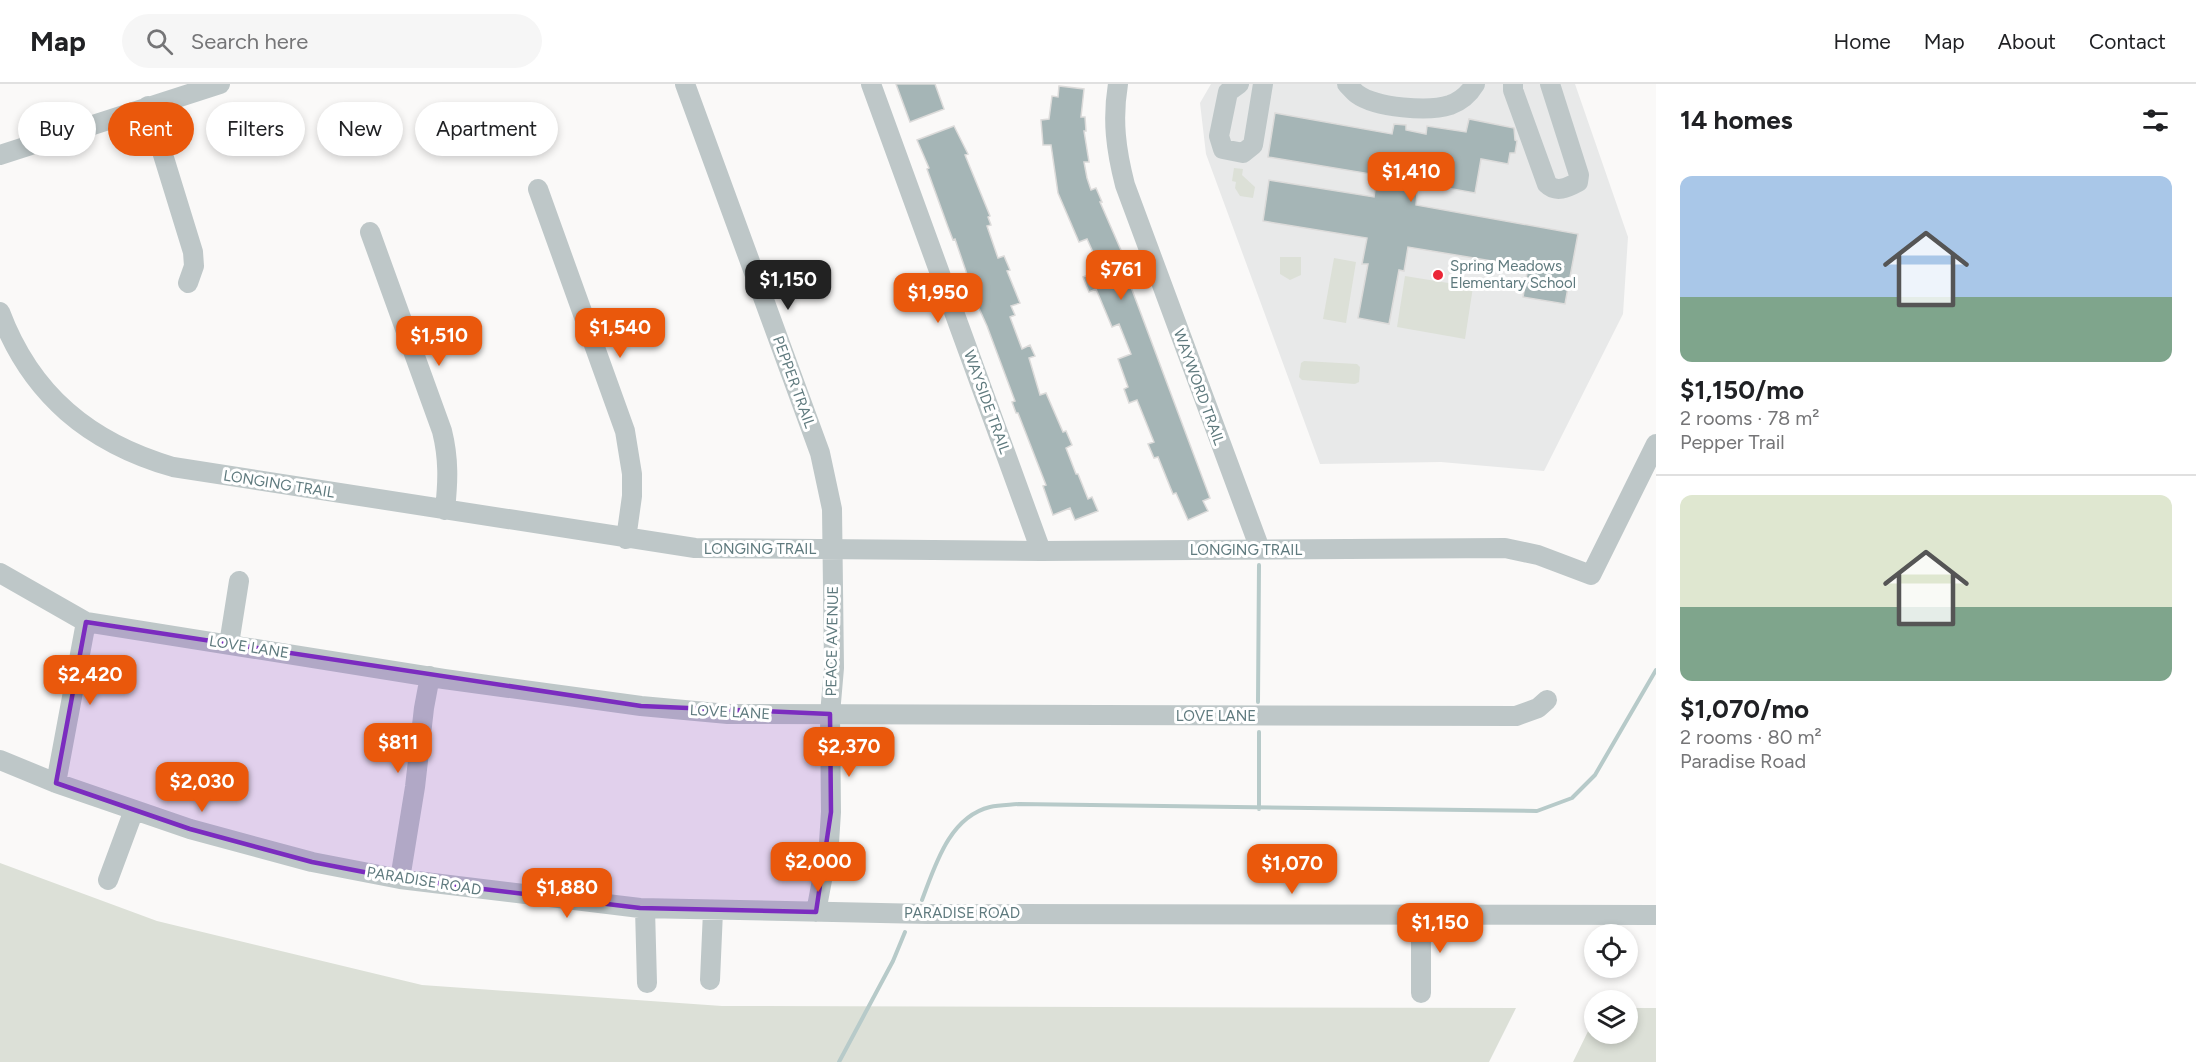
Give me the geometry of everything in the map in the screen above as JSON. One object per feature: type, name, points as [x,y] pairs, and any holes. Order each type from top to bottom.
[{"type":"street","points":[[161,102],[219,84]]},
{"type":"street","name":"PEPPER TRAIL","points":[[685,84],[820,453],[832,509],[833,549]]},
{"type":"street","name":"WAYSIDE TRAIL","points":[[871,84],[1041,551]]},
{"type":"street","name":"WAYWORD TRAIL","points":[[1118,84],[1114,136],[1125,184],[1260,549]]},
{"type":"street","points":[[1239,84],[1228,92],[1219,136],[1223,148],[1243,153],[1253,145],[1263,84]]},
{"type":"street","points":[[1347,84],[1358,95],[1390,106],[1422,108],[1449,105],[1466,97],[1475,84]]},
{"type":"street","points":[[1513,84],[1513,90],[1546,184],[1551,188],[1561,190],[1578,182],[1579,175],[1550,84]]},
{"type":"street","points":[[0,155],[108,119]]},
{"type":"street","points":[[163,156],[193,252],[194,266],[188,283]]},
{"type":"street","points":[[538,189],[625,431],[632,474],[632,496],[626,539]]},
{"type":"street","points":[[370,232],[448,453],[449,478],[445,510]]},
{"type":"street","name":"LONGING TRAIL","points":[[0,312],[8,352],[30,372],[63,410],[104,439],[149,460],[173,467],[695,548],[1041,551],[1504,548],[1538,555],[1591,575],[1656,444]]},
{"type":"street","name":"PEACE AVENUE","points":[[816,912],[829,843],[830,822],[830,714],[834,668],[833,549]]},
{"type":"street","name":"LOVE LANE","points":[[0,573],[86,622],[430,676],[652,707],[728,714],[1516,717],[1538,708],[1547,699]]},
{"type":"street","points":[[229,644],[239,581]]},
{"type":"street","points":[[56,783],[86,622]]},
{"type":"street","points":[[400,879],[430,676]]},
{"type":"street","name":"PARADISE ROAD","points":[[0,760],[56,783],[190,829],[312,862],[400,879],[645,909],[897,914],[1656,915]]},
{"type":"street","points":[[108,880],[134,810]]},
{"type":"street","points":[[645,909],[647,983]]},
{"type":"street","points":[[710,980],[713,911]]},
{"type":"street","points":[[1421,914],[1421,993]]},
{"type":"highlighted area","points":[[86,622],[641,706],[830,714],[831,812],[816,912],[640,908],[400,879],[312,862],[190,829],[56,783]]},
{"type":"shaded area","name":"Spring Meadows Elementary School","points":[[1211,84],[1575,84],[1628,237],[1623,314],[1544,471],[1441,462],[1320,464],[1206,154],[1200,103]]},
{"type":"shaded area","points":[[1234,168],[1243,169],[1242,175],[1255,187],[1253,198],[1240,196],[1235,188],[1236,182],[1232,181]]},
{"type":"shaded area","points":[[1280,257],[1301,257],[1301,275],[1290,280],[1280,274]]},
{"type":"shaded area","points":[[1334,258],[1356,262],[1346,323],[1323,319]]},
{"type":"shaded area","points":[[1405,276],[1473,287],[1465,339],[1397,327]]},
{"type":"shaded area","points":[[1304,361],[1357,364],[1360,367],[1359,382],[1355,384],[1302,380],[1299,377],[1301,363]]},
{"type":"shaded area","points":[[0,863],[157,921],[422,985],[722,1006],[1516,1008],[1489,1062],[0,1062]]},
{"type":"shaded area","points":[[1638,1008],[1656,1008],[1656,1062],[1573,1062],[1584,1039],[1584,1044],[1638,1044]]},
{"type":"building","points":[[896,84],[935,84],[944,109],[910,122]]},
{"type":"building","points":[[1059,86],[1084,89],[1081,117],[1085,117],[1086,131],[1084,131],[1089,162],[1084,162],[1087,178],[1091,190],[1096,188],[1124,257],[1121,258],[1133,286],[1131,287],[1210,498],[1203,501],[1208,511],[1188,520],[1176,493],[1173,494],[1158,457],[1154,458],[1148,444],[1154,442],[1137,400],[1129,403],[1124,389],[1128,387],[1118,359],[1131,354],[1119,324],[1112,327],[1096,289],[1089,292],[1083,277],[1101,270],[1087,239],[1079,242],[1058,193],[1051,145],[1043,145],[1041,120],[1049,119],[1052,96],[1058,97]]},
{"type":"building","points":[[1275,113],[1392,134],[1394,124],[1406,125],[1406,130],[1426,134],[1427,126],[1466,132],[1469,119],[1514,128],[1517,141],[1515,153],[1510,153],[1508,164],[1481,159],[1475,193],[1418,183],[1416,205],[1578,234],[1565,304],[1523,297],[1528,267],[1408,247],[1404,271],[1399,270],[1389,324],[1358,318],[1368,264],[1362,264],[1367,238],[1263,221],[1269,180],[1374,197],[1377,175],[1268,157]]},
{"type":"building","points":[[954,126],[968,154],[965,155],[990,216],[988,217],[991,225],[987,226],[998,258],[1004,256],[1010,270],[1007,271],[1020,303],[1011,306],[1015,315],[1010,317],[1022,349],[1030,345],[1035,356],[1029,358],[1040,395],[1046,393],[1063,432],[1066,431],[1072,445],[1066,448],[1076,474],[1078,474],[1088,499],[1092,497],[1098,511],[1075,520],[1070,508],[1053,515],[1043,486],[1046,485],[1018,413],[1016,413],[1012,402],[1015,401],[987,326],[968,284],[970,283],[955,239],[953,240],[927,169],[929,168],[917,140]]},
{"type":"waterway","points":[[1258,702],[1259,565]]},
{"type":"waterway","points":[[922,900],[945,844],[964,821],[976,812],[990,807],[1019,804],[1537,811],[1572,798],[1595,775],[1656,670]]},
{"type":"waterway","points":[[1259,732],[1259,809]]},
{"type":"waterway","points":[[839,1062],[893,961],[905,932]]},
{"type":"place","name":"Spring Meadows Elementary School","points":[[1438,275]]}]
